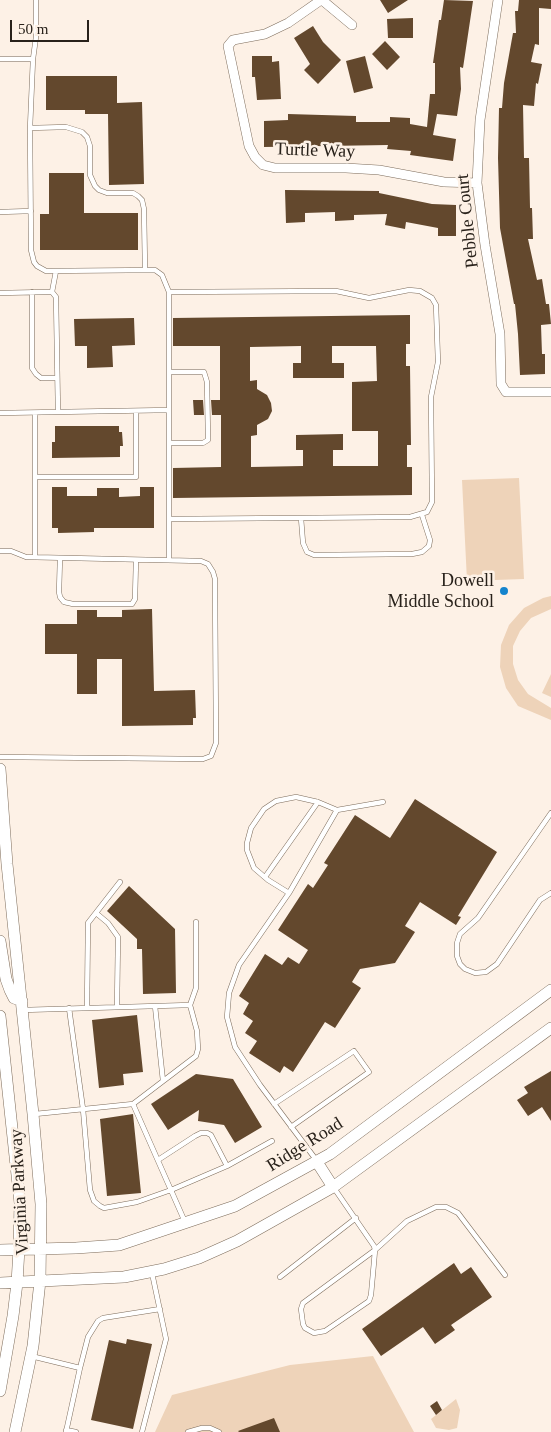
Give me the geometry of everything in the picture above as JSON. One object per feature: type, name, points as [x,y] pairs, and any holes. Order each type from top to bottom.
[{"type":"main road","name":"Virginia Parkway","points":[[0,769],[7,864],[41,1204],[40,1281],[31,1356],[15,1432]]},
{"type":"main road","points":[[0,941],[6,979],[14,998],[22,1005]]},
{"type":"main road","name":"Ridge Road","points":[[0,1250],[119,1245],[235,1206],[318,1162],[551,990]]},
{"type":"main road","name":"Virginia Parkway","points":[[0,1016],[20,1202],[20,1249],[17,1283],[0,1391]]},
{"type":"main road","points":[[0,1283],[124,1277],[164,1269],[199,1258],[237,1241],[333,1187],[551,1028]]},
{"type":"main road","points":[[318,1162],[333,1187]]},
{"type":"street","points":[[321,0],[352,25]]},
{"type":"street","name":"Turtle Way","points":[[321,0],[265,34],[233,40],[228,46],[249,146],[255,157],[263,165],[275,168],[379,170],[444,182],[477,183]]},
{"type":"street","name":"Pebble Court","points":[[498,0],[480,120],[477,183],[500,334],[501,384],[506,392],[551,392]]},
{"type":"lane","points":[[36,0],[36,37],[33,59],[30,128],[32,257],[37,266],[46,271],[145,269],[155,270],[162,275],[168,292],[169,560]]},
{"type":"lane","points":[[0,58],[33,59]]},
{"type":"lane","points":[[30,128],[66,127],[82,132],[87,137],[90,146],[90,175],[98,190],[107,193],[132,193],[142,200],[144,208],[145,269]]},
{"type":"lane","points":[[0,212],[31,211]]},
{"type":"lane","points":[[56,271],[52,292],[56,297],[58,412]]},
{"type":"lane","points":[[168,292],[336,291],[369,298],[409,290],[420,291],[432,298],[437,309],[438,353],[431,403],[432,502],[427,512],[410,517],[169,519]]},
{"type":"lane","points":[[32,292],[32,368],[41,378],[57,378]]},
{"type":"lane","points":[[0,293],[52,292]]},
{"type":"lane","points":[[169,372],[204,372],[207,382],[208,437],[208,440],[203,443],[169,443]]},
{"type":"lane","points":[[0,413],[169,410]]},
{"type":"lane","points":[[35,477],[136,477],[136,411]]},
{"type":"lane","points":[[35,412],[35,557]]},
{"type":"lane","points":[[301,518],[303,543],[307,552],[314,555],[412,554],[422,552],[429,546],[430,540],[422,515]]},
{"type":"lane","points":[[0,551],[11,551],[26,557],[169,560],[204,562],[208,564],[215,579],[216,743],[211,756],[203,759],[0,756]]},
{"type":"lane","points":[[60,558],[60,597],[64,602],[73,604],[132,604],[135,599],[136,560]]},
{"type":"lane","points":[[289,893],[264,877],[254,868],[247,850],[249,835],[264,809],[276,801],[296,797],[318,802],[337,810],[383,802]]},
{"type":"lane","points":[[264,877],[318,802]]},
{"type":"lane","points":[[318,1162],[274,1104],[235,1047],[227,1017],[231,986],[239,966],[289,893],[337,810]]},
{"type":"lane","points":[[551,813],[478,918],[460,934],[457,949],[460,964],[465,969],[475,973],[486,972],[497,964],[540,900],[551,893]]},
{"type":"lane","points":[[87,1008],[87,927],[120,882]]},
{"type":"lane","points":[[96,913],[108,923],[118,937],[118,1007]]},
{"type":"lane","points":[[33,1114],[133,1104],[196,1056],[198,1049],[197,1031],[190,1005],[196,988],[196,922]]},
{"type":"lane","points":[[22,1005],[69,1008],[190,1005]]},
{"type":"lane","points":[[155,1006],[163,1081]]},
{"type":"lane","points":[[69,1008],[90,1190],[94,1201],[104,1208],[137,1202],[171,1190],[227,1166],[272,1141]]},
{"type":"lane","points":[[274,1104],[354,1051],[370,1072],[291,1127]]},
{"type":"lane","points":[[133,1104],[186,1223]]},
{"type":"lane","points":[[158,1160],[202,1133],[212,1135],[227,1166]]},
{"type":"lane","points":[[333,1187],[374,1246],[375,1250],[371,1295],[369,1301],[325,1331],[314,1332],[305,1328],[301,1313],[303,1303],[375,1250],[407,1221],[436,1207],[446,1207],[458,1213],[505,1276]]},
{"type":"lane","points":[[280,1277],[356,1218]]},
{"type":"lane","points":[[142,1432],[166,1339],[152,1271]]},
{"type":"lane","points":[[76,1432],[66,1431],[88,1337],[98,1321],[103,1318],[160,1309]]},
{"type":"lane","points":[[31,1356],[80,1368]]},
{"type":"lane","points":[[188,1432],[210,1428],[220,1432]]},
{"type":"shaded area","points":[[519,478],[524,579],[467,581],[462,480]]},
{"type":"shaded area","points":[[551,596],[551,609],[531,618],[520,631],[513,646],[513,664],[518,680],[528,694],[551,708],[551,720],[518,706],[506,688],[500,667],[501,645],[509,625],[524,608]]},
{"type":"shaded area","points":[[551,674],[551,697],[542,693]]},
{"type":"shaded area","points":[[373,1356],[414,1432],[155,1432],[172,1395],[290,1365]]},
{"type":"shaded area","points":[[456,1399],[460,1410],[457,1428],[449,1430],[436,1428],[431,1419]]},
{"type":"building","points":[[380,0],[408,0],[388,13]]},
{"type":"building","points":[[444,0],[473,1],[463,68],[460,67],[461,89],[457,116],[437,114],[433,135],[456,139],[453,161],[410,155],[411,151],[387,149],[388,145],[264,147],[264,121],[288,120],[288,114],[356,116],[356,122],[390,122],[390,117],[410,118],[410,124],[427,127],[430,94],[435,94],[435,63],[433,63]]},
{"type":"building","points":[[519,0],[551,0],[551,9],[539,8],[539,45],[535,44],[531,62],[542,64],[538,84],[536,83],[534,106],[523,105],[524,158],[529,158],[530,208],[532,208],[533,239],[528,239],[537,280],[542,279],[546,304],[549,304],[551,324],[541,325],[542,354],[545,354],[545,374],[520,375],[515,304],[500,228],[498,158],[499,108],[502,108],[504,83],[513,33],[516,33],[515,11],[518,11]]},
{"type":"building","points":[[413,18],[413,38],[388,38],[387,19]]},
{"type":"building","points":[[313,26],[323,42],[341,60],[318,84],[304,70],[310,64],[294,38]]},
{"type":"building","points":[[385,41],[400,57],[387,70],[372,54]]},
{"type":"building","points":[[252,56],[272,56],[272,62],[279,61],[281,99],[257,100],[255,77],[252,77]]},
{"type":"building","points":[[365,56],[373,88],[354,93],[346,61]]},
{"type":"building","points":[[46,76],[117,76],[117,103],[142,102],[144,184],[109,185],[108,114],[85,114],[85,110],[46,110]]},
{"type":"building","points":[[49,173],[84,173],[84,213],[138,213],[138,250],[40,250],[40,214],[49,214]]},
{"type":"building","points":[[285,190],[379,191],[379,193],[432,204],[456,205],[456,236],[438,236],[438,228],[406,222],[405,229],[385,225],[387,214],[354,215],[354,220],[335,221],[335,212],[305,213],[305,222],[286,223]]},
{"type":"building","points":[[410,315],[410,344],[406,344],[406,366],[410,366],[411,445],[407,445],[407,467],[412,467],[412,495],[173,498],[173,468],[221,467],[221,415],[212,415],[211,400],[220,400],[220,346],[173,346],[173,318]],"holes":[[[301,346],[301,363],[293,363],[293,378],[344,378],[344,363],[332,363],[332,346],[376,346],[377,381],[352,382],[352,431],[378,431],[378,466],[333,466],[333,450],[343,450],[343,434],[296,435],[296,450],[303,450],[303,466],[251,467],[251,436],[257,435],[257,425],[268,419],[272,411],[267,395],[257,389],[257,380],[250,381],[250,347]]]},
{"type":"building","points":[[134,318],[135,345],[112,346],[113,367],[87,368],[87,346],[75,346],[74,319]]},
{"type":"building","points":[[193,400],[203,400],[204,415],[194,415]]},
{"type":"building","points":[[55,426],[119,426],[119,432],[122,432],[123,446],[120,446],[120,457],[52,458]]},
{"type":"building","points":[[52,487],[67,487],[67,496],[97,496],[97,488],[119,488],[119,497],[140,496],[140,487],[154,487],[154,528],[94,528],[94,532],[58,533],[58,528],[52,528]]},
{"type":"building","points":[[152,609],[154,691],[195,690],[196,718],[193,718],[193,725],[122,726],[122,659],[97,659],[97,694],[77,694],[77,654],[45,654],[45,624],[77,624],[77,610],[97,610],[97,617],[122,617],[122,610]]},
{"type":"building","points":[[415,799],[497,852],[458,916],[461,917],[456,925],[420,902],[405,926],[415,932],[395,963],[360,969],[352,982],[361,988],[335,1028],[325,1022],[293,1072],[284,1066],[280,1073],[249,1053],[257,1041],[245,1033],[253,1021],[243,1014],[249,1003],[239,996],[265,954],[282,965],[288,957],[299,964],[308,950],[278,930],[308,884],[313,888],[328,865],[324,863],[355,815],[390,838]]},
{"type":"building","points":[[129,886],[175,929],[176,993],[143,994],[142,949],[137,949],[137,939],[107,911]]},
{"type":"building","points":[[137,1015],[143,1072],[123,1074],[124,1085],[99,1088],[92,1020]]},
{"type":"building","points":[[551,1071],[551,1121],[542,1107],[528,1116],[517,1100],[528,1093],[524,1087]]},
{"type":"building","points":[[196,1074],[233,1079],[262,1127],[235,1143],[224,1125],[198,1121],[199,1110],[168,1130],[151,1104]]},
{"type":"building","points":[[133,1114],[141,1193],[107,1196],[100,1119]]},
{"type":"building","points":[[454,1263],[461,1274],[471,1267],[492,1297],[451,1325],[455,1330],[435,1344],[423,1327],[381,1356],[362,1329]]},
{"type":"building","points":[[127,1339],[152,1344],[133,1429],[91,1420],[109,1340],[126,1344]]},
{"type":"building","points":[[437,1401],[442,1410],[436,1415],[430,1406]]},
{"type":"building","points":[[274,1418],[280,1432],[238,1431]]},
{"type":"place","name":"Dowell Middle School","points":[[504,591]]}]
